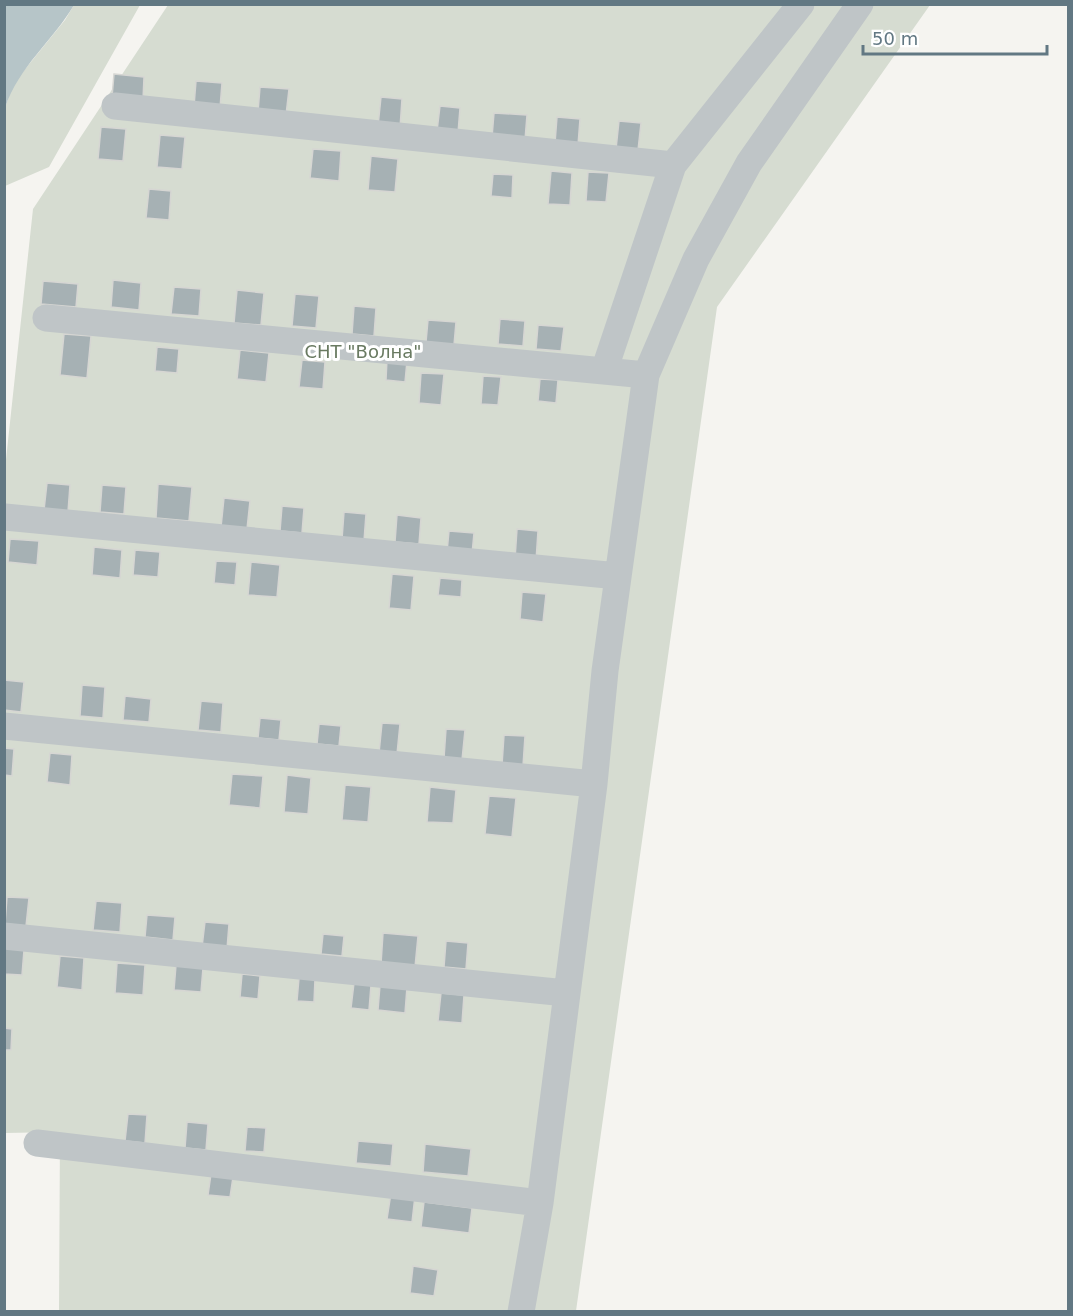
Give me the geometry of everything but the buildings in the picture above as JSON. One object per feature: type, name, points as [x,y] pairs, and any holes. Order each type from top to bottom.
[{"type":"street","points":[[604,371],[674,165],[801,4]]},
{"type":"street","points":[[521,1311],[540,1203],[594,784],[618,576],[646,375],[696,259],[749,164],[860,4]]},
{"type":"street","points":[[116,106],[674,165]]},
{"type":"street","points":[[46,318],[646,375]]},
{"type":"street","points":[[5,517],[618,576]]},
{"type":"street","points":[[4,726],[594,784]]},
{"type":"street","points":[[4,936],[566,993]]},
{"type":"street","points":[[37,1143],[540,1203]]},
{"type":"green space","points":[[74,5],[140,5],[49,167],[5,186],[5,108],[13,84],[65,20]]},
{"type":"green space","name":"СНТ \"Волна\"","points":[[168,5],[930,5],[717,307],[576,1311],[59,1311],[60,1132],[5,1133],[4,478],[33,209]]},
{"type":"shaded area","points":[[5,4],[74,5],[27,67],[11,93],[5,108]]}]
